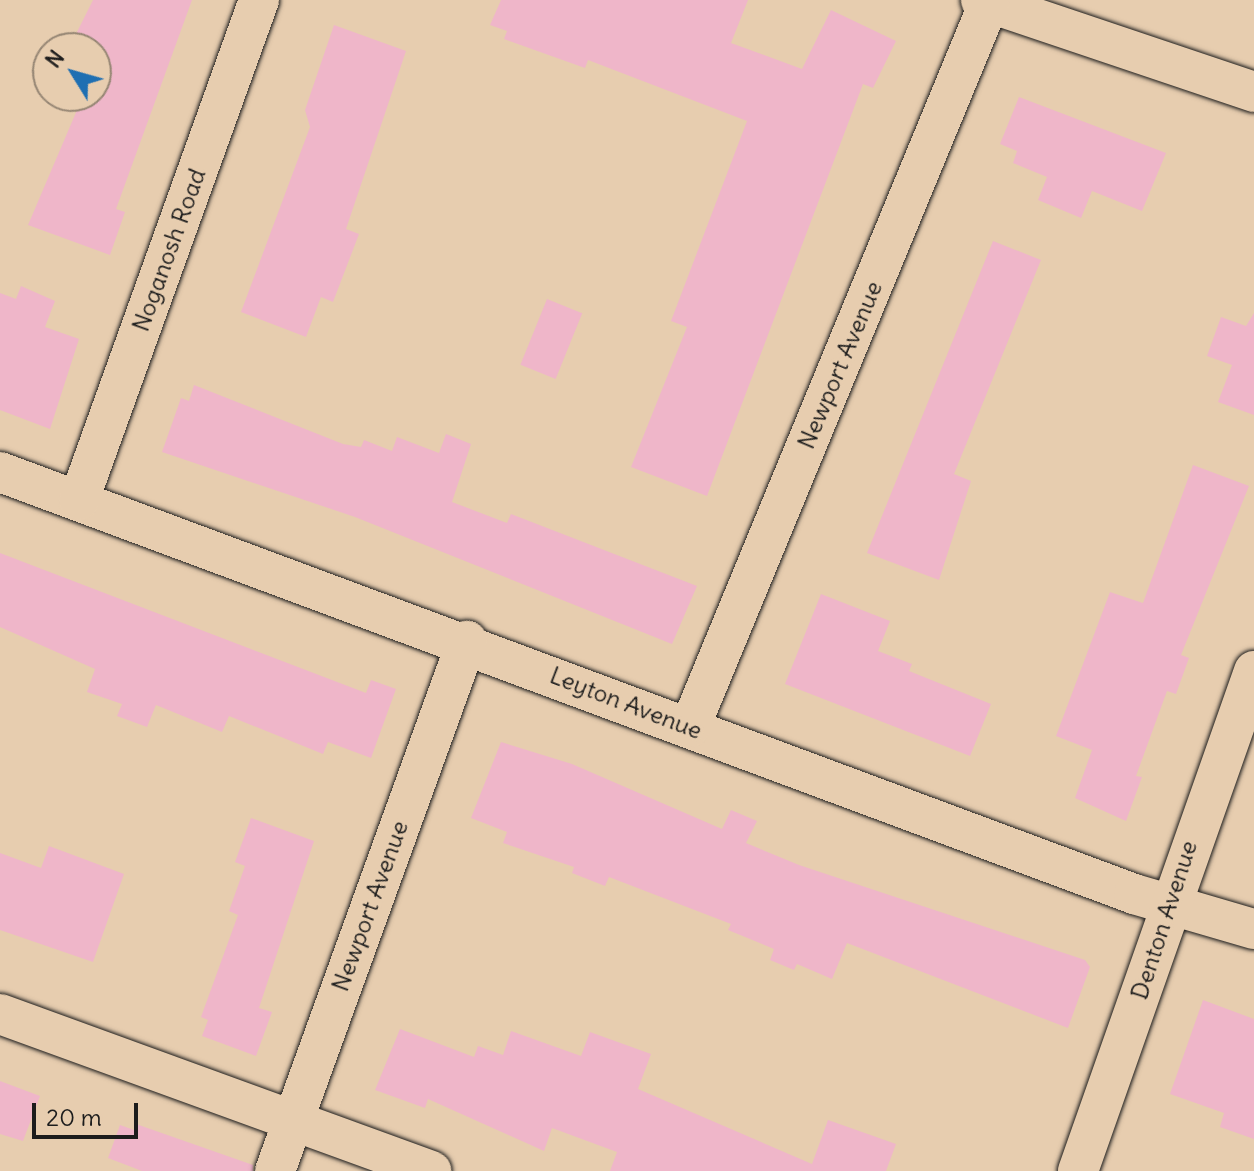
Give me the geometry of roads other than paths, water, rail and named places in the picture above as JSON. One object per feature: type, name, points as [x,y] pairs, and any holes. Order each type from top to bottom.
[{"type":"street","name":"Noganosh Road","points":[[79,500],[259,0]]},
{"type":"street","points":[[985,2],[1254,92]]},
{"type":"street","name":"Newport Avenue","points":[[690,727],[985,2]]},
{"type":"street","name":"Leyton Avenue","points":[[0,472],[467,641],[1167,903],[1254,929]]},
{"type":"street","name":"Newport Avenue","points":[[275,1171],[467,641]]},
{"type":"street","name":"Denton Avenue","points":[[1078,1171],[1167,903],[1254,671]]},
{"type":"street","points":[[0,1014],[431,1171]]}]
